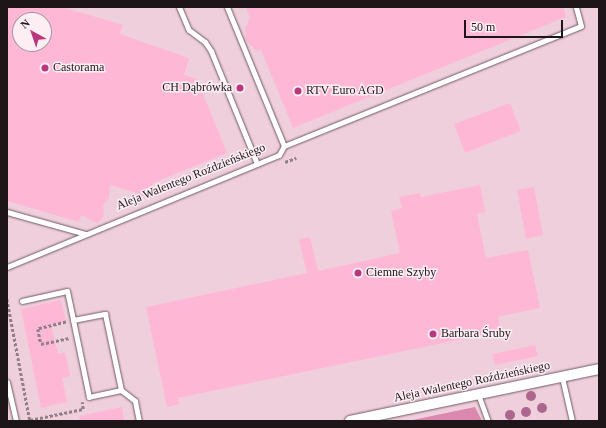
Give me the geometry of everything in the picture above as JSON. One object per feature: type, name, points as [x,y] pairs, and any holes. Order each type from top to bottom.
[{"type":"street","name":"Aleja Walentego Roździeńskiego","points":[[350,421],[599,369]]},
{"type":"lane","points":[[179,7],[189,30],[205,42],[211,51],[257,164]]},
{"type":"lane","points":[[227,7],[284,146]]},
{"type":"lane","name":"Aleja Walentego Roździeńskiego","points":[[7,267],[279,155],[284,146],[581,26],[576,7]]},
{"type":"lane","points":[[7,212],[86,234]]},
{"type":"lane","points":[[22,301],[67,291],[89,397],[121,390]]},
{"type":"lane","points":[[73,320],[105,314],[121,390],[135,401],[139,421]]},
{"type":"lane","points":[[562,376],[572,421]]},
{"type":"lane","points":[[7,382],[16,421]]},
{"type":"lane","points":[[478,394],[488,421]]},
{"type":"path","points":[[7,299],[30,420],[83,408],[82,401]]},
{"type":"path","points":[[66,316],[67,322],[38,329],[41,344],[68,338],[70,346]]},
{"type":"shaded area","points":[[7,7],[599,7],[599,421],[7,421]]},
{"type":"shaded area","points":[[475,407],[482,421],[408,421]]},
{"type":"building","points":[[7,7],[62,7],[123,25],[120,34],[189,58],[184,75],[197,79],[227,153],[153,183],[150,197],[110,185],[109,198],[103,206],[104,217],[97,223],[81,215],[79,222],[7,201]]},
{"type":"building","points":[[246,7],[564,7],[566,17],[293,128],[261,50],[256,51],[246,40],[245,28],[250,18]]},
{"type":"building","points":[[510,103],[521,131],[465,153],[454,124]]},
{"type":"building","points":[[480,185],[485,212],[477,214],[486,258],[528,250],[540,308],[498,317],[501,331],[178,398],[180,404],[167,407],[146,307],[307,273],[299,240],[310,237],[318,271],[400,253],[391,211],[402,208],[399,197],[420,193],[421,197]]},
{"type":"building","points":[[534,187],[543,235],[526,239],[517,190]]},
{"type":"building","points":[[61,300],[66,322],[51,325],[58,354],[65,352],[70,376],[62,378],[67,402],[41,408],[21,309]]},
{"type":"building","points":[[535,345],[538,356],[495,365],[492,354]]},
{"type":"building","points":[[122,407],[124,421],[80,421],[79,416]]},
{"type":"place","name":"Castorama","points":[[45,68]]},
{"type":"place","name":"CH Dąbrówka","points":[[240,88]]},
{"type":"place","name":"RTV Euro AGD","points":[[298,91]]},
{"type":"place","name":"Ciemne Szyby","points":[[358,273]]},
{"type":"place","name":"Barbara Śruby","points":[[433,334]]}]
